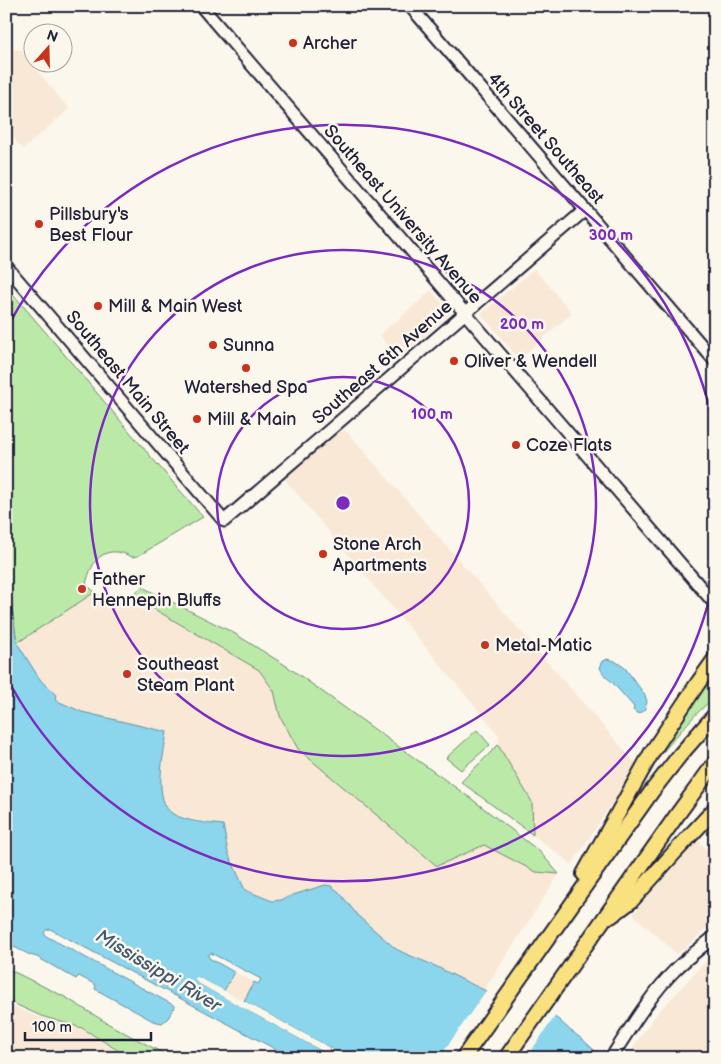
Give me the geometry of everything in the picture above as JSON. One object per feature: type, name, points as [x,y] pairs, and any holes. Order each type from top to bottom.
[{"type":"highway","points":[[542,947],[652,752],[715,659]]},
{"type":"highway","points":[[463,1058],[637,811],[668,770],[715,715]]},
{"type":"highway","points":[[506,1058],[715,763]]},
{"type":"highway","points":[[600,924],[631,901],[711,813]]},
{"type":"main road","name":"Southeast University Avenue","points":[[202,6],[715,604]]},
{"type":"main road","name":"4th Street Southeast","points":[[410,6],[715,360]]},
{"type":"main road","name":"Southeast 6th Avenue","points":[[224,521],[586,210]]},
{"type":"main road","name":"Southeast Main Street","points":[[6,266],[224,521]]},
{"type":"main road","points":[[611,1058],[654,993],[676,969],[715,936]]},
{"type":"shaded area","points":[[12,50],[22,50],[22,72],[38,72],[69,109],[23,149],[6,130],[6,55]]},
{"type":"shaded area","points":[[534,269],[572,313],[519,359],[481,314]]},
{"type":"shaded area","points":[[431,291],[451,313],[399,358],[380,335]]},
{"type":"shaded area","points":[[340,432],[347,432],[637,765],[572,864],[533,835],[532,802],[498,745],[499,735],[284,478]]},
{"type":"shaded area","name":"Southeast Steam Plant","points":[[95,592],[112,599],[142,602],[259,670],[536,872],[559,874],[484,990],[396,949],[358,916],[345,899],[308,891],[272,901],[245,890],[228,853],[223,825],[185,818],[171,813],[163,801],[161,786],[163,763],[82,712],[55,700],[56,695],[39,678],[17,643]]},
{"type":"shaded area","points":[[698,840],[715,860],[715,920],[677,954],[633,914]]},
{"type":"shaded area","points":[[715,954],[715,1058],[628,1058],[636,1042],[656,1015],[701,966]]},
{"type":"shaded area","points":[[225,967],[254,982],[244,1001],[215,986]]},
{"type":"shaded area","points":[[6,1003],[35,1016],[84,1030],[126,1058],[6,1058]]},
{"type":"green space","points":[[6,286],[203,517],[138,556],[132,557],[115,552],[101,556],[92,568],[86,585],[95,592],[17,643],[8,577],[6,575]]},
{"type":"green space","points":[[142,587],[232,632],[288,667],[473,800],[539,851],[559,874],[536,872],[484,845],[437,866],[298,749],[280,716],[274,691],[259,670],[142,602],[136,592]]},
{"type":"green space","points":[[715,668],[715,697],[694,716],[663,752],[659,748]]},
{"type":"green space","points":[[477,730],[490,745],[461,770],[446,758]]},
{"type":"green space","points":[[498,745],[532,802],[533,835],[461,782]]},
{"type":"green space","points":[[6,968],[65,997],[112,1026],[172,1058],[130,1058],[82,1028],[41,1016],[6,1000]]},
{"type":"water","name":"Mississippi River","points":[[6,575],[17,643],[39,678],[56,695],[55,700],[82,712],[167,732],[162,764],[161,788],[167,808],[173,814],[185,819],[223,825],[228,853],[245,890],[272,901],[281,900],[325,885],[331,886],[339,892],[358,916],[396,949],[484,990],[547,1012],[603,1058],[349,1058],[244,1001],[254,982],[258,984],[261,979],[211,953],[208,955],[209,958],[234,972],[224,991],[198,977],[196,982],[335,1058],[292,1058],[50,929],[44,933],[46,936],[175,1006],[168,1018],[162,1023],[153,1021],[95,989],[96,985],[79,976],[76,979],[37,957],[6,943]]},
{"type":"water","points":[[607,659],[615,661],[625,668],[645,695],[647,702],[644,711],[638,714],[633,710],[634,707],[605,676],[600,668],[602,662]]},
{"type":"pier","points":[[198,977],[227,992],[224,993],[198,980],[213,989],[338,1058],[196,982],[195,978]]},
{"type":"pier","points":[[488,988],[556,1015],[526,1058],[439,1058]]},
{"type":"pier","points":[[242,1000],[349,1058],[344,1058],[243,1003]]},
{"type":"place","name":"Archer","points":[[293,43]]},
{"type":"place","name":"Pillsbury's Best Flour","points":[[39,224]]},
{"type":"place","name":"Mill & Main West","points":[[98,306]]},
{"type":"place","name":"Sunna","points":[[213,345]]},
{"type":"place","name":"Oliver & Wendell","points":[[454,361]]},
{"type":"place","name":"Watershed Spa","points":[[246,368]]},
{"type":"place","name":"Mill & Main","points":[[197,419]]},
{"type":"place","name":"Coze Flats","points":[[516,445]]},
{"type":"place","name":"Stone Arch Apartments","points":[[323,554]]},
{"type":"place","name":"Father Hennepin Bluffs","points":[[82,589]]},
{"type":"place","name":"Metal-Matic","points":[[485,645]]},
{"type":"place","name":"Southeast Steam Plant","points":[[127,674]]}]
